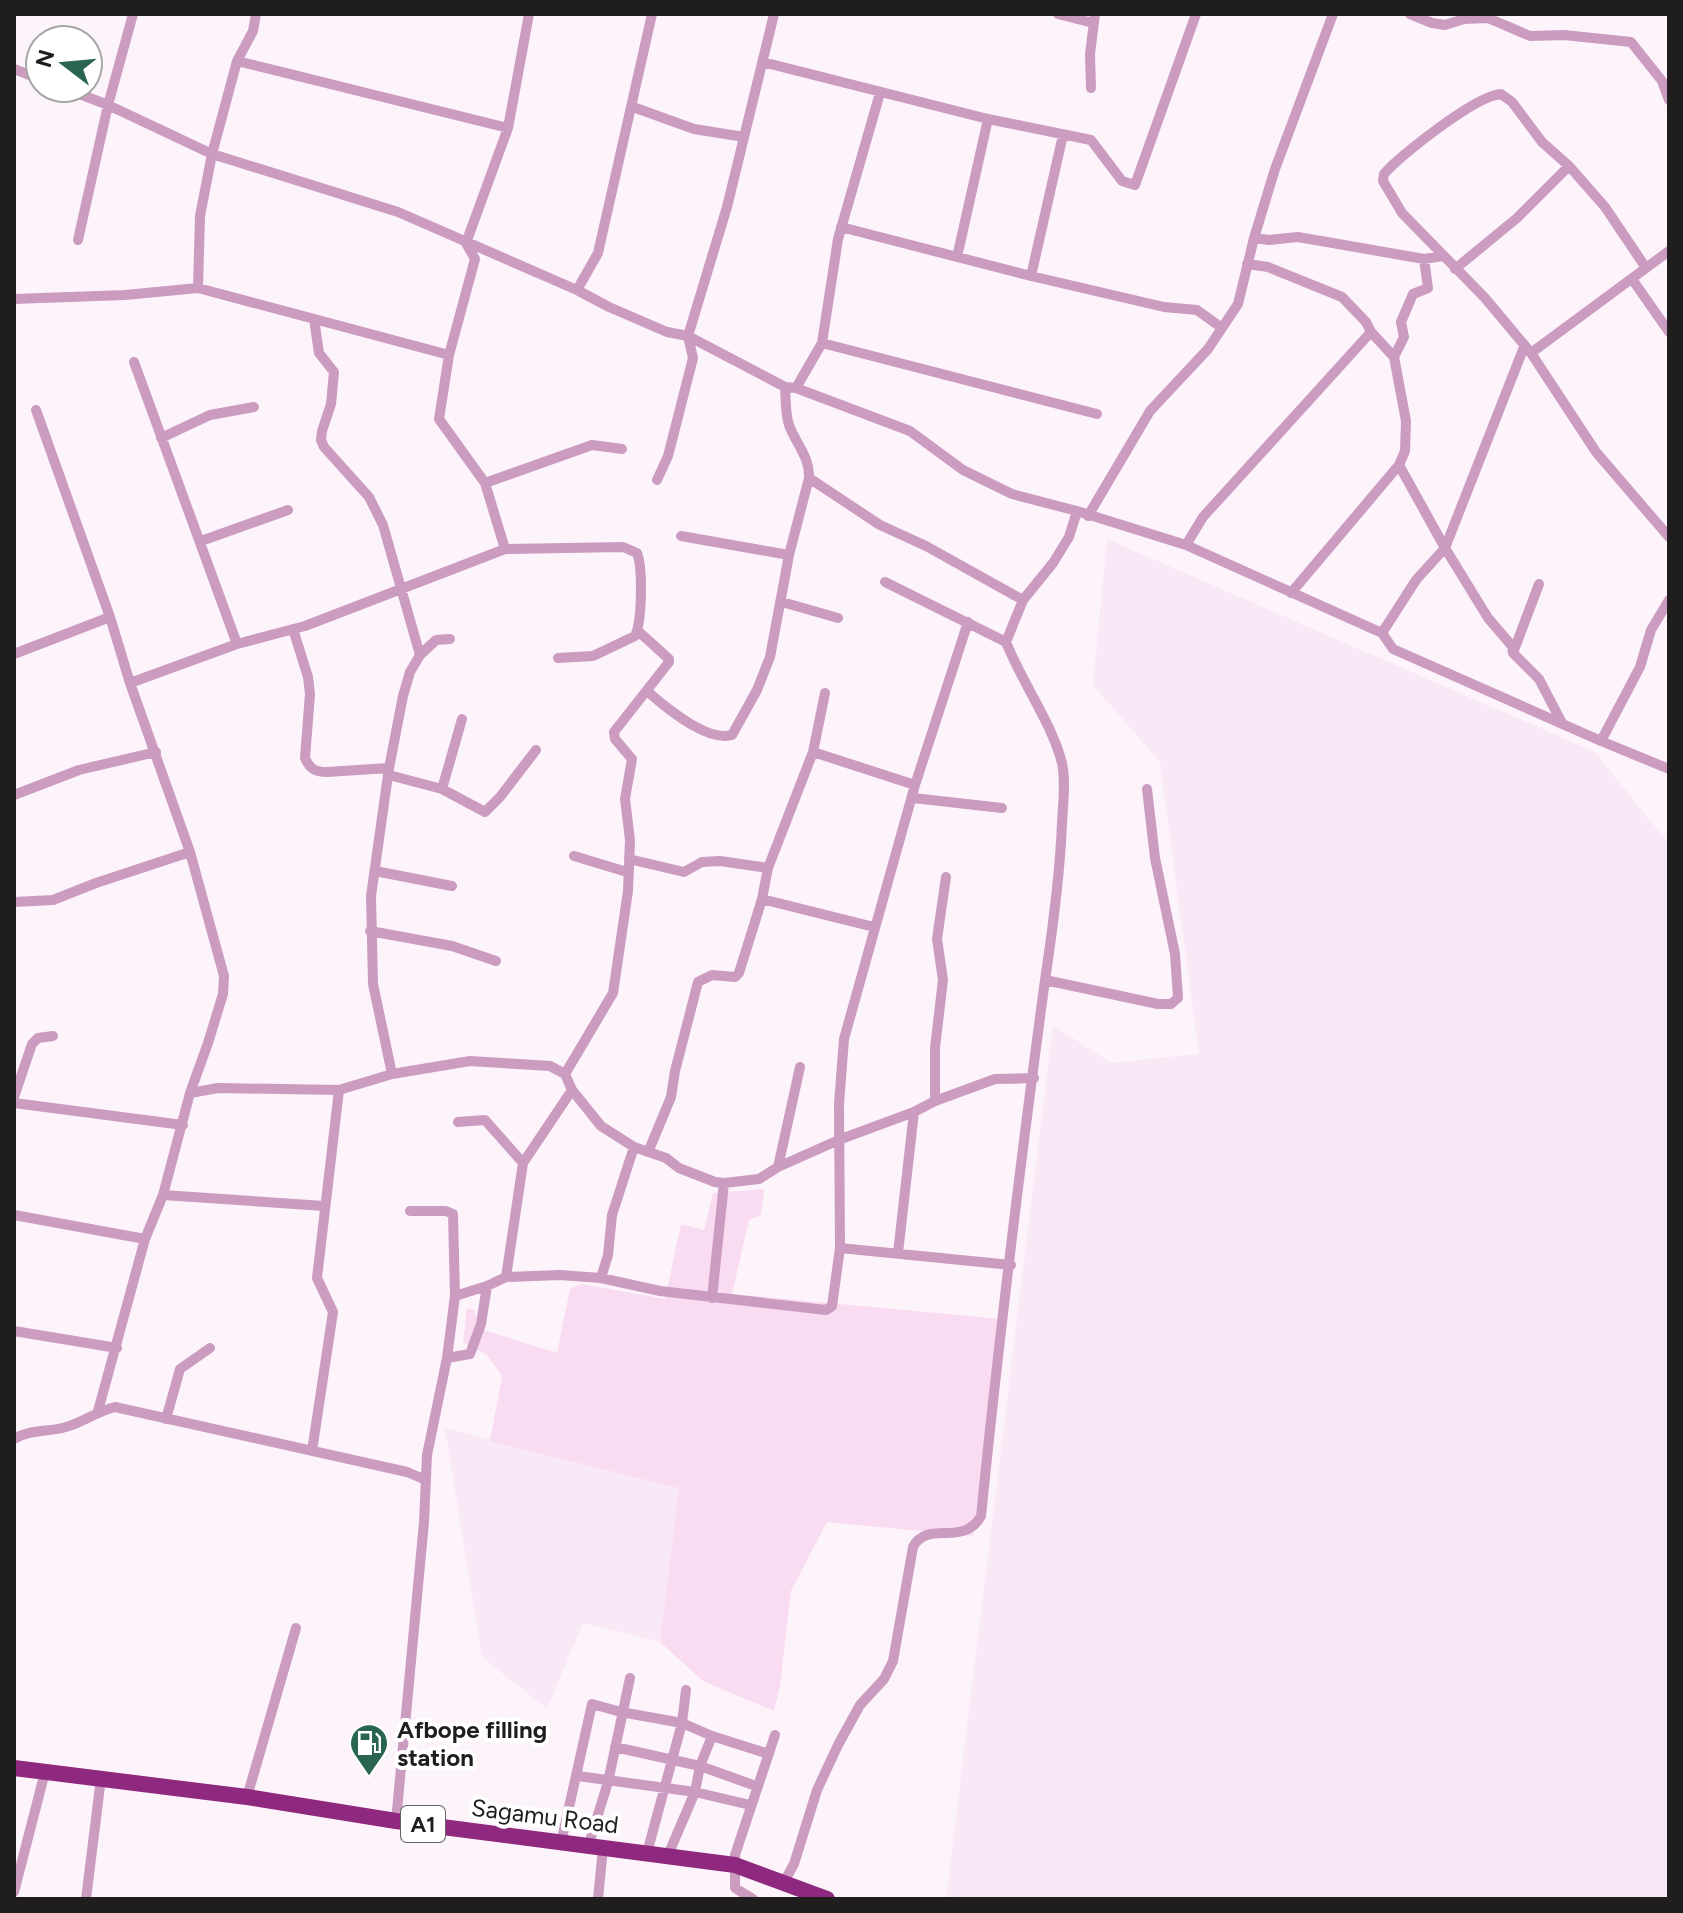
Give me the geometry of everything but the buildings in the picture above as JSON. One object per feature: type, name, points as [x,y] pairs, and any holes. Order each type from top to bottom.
[{"type":"highway","name":"Sagamu Road","points":[[14,1768],[735,1865],[827,1899]]},
{"type":"street","points":[[78,240],[108,105],[133,14]]},
{"type":"street","points":[[198,288],[200,216],[212,154],[237,61],[253,31],[256,14]]},
{"type":"street","points":[[505,549],[485,483],[439,419],[449,355],[475,259],[466,243],[508,128],[529,14]]},
{"type":"street","points":[[577,290],[598,253],[652,14]]},
{"type":"street","points":[[657,480],[668,456],[693,358],[688,336],[727,207],[774,14]]},
{"type":"street","points":[[1058,14],[1094,19],[1090,54],[1091,88]]},
{"type":"street","points":[[763,62],[988,119],[1091,140],[1122,181],[1135,185],[1196,14]]},
{"type":"street","points":[[1088,516],[1150,411],[1208,349],[1238,304],[1275,169],[1333,14]]},
{"type":"street","points":[[1410,14],[1445,25],[1464,19],[1488,18],[1530,36],[1564,35],[1631,42],[1662,81],[1669,100]]},
{"type":"street","points":[[237,61],[508,128]]},
{"type":"street","points":[[647,691],[673,713],[714,735],[732,735],[757,690],[770,657],[789,555],[810,469],[790,427],[791,387],[822,343],[841,227],[880,93]]},
{"type":"street","points":[[1646,268],[1605,207],[1569,166],[1542,142],[1512,102],[1501,94],[1493,94],[1419,143],[1384,174],[1383,181],[1402,213],[1485,298],[1528,350],[1596,452],[1669,537]]},
{"type":"street","points":[[104,103],[212,154],[398,212],[653,326],[688,336],[791,387],[910,431],[963,470],[1012,494],[1186,545],[1382,633],[1393,649],[1669,769]]},
{"type":"street","points":[[633,107],[694,129],[744,137]]},
{"type":"street","points":[[957,257],[988,119]]},
{"type":"street","points":[[1031,276],[1063,135]]},
{"type":"street","points":[[1455,269],[1517,218],[1569,166]]},
{"type":"street","points":[[841,227],[1031,276],[1164,307],[1197,310],[1222,328]]},
{"type":"street","points":[[1254,238],[1298,237],[1424,259],[1443,256]]},
{"type":"street","points":[[1382,633],[1416,580],[1445,548],[1528,350],[1669,251]]},
{"type":"street","points":[[1394,357],[1404,337],[1401,322],[1413,294],[1428,288],[1424,259]]},
{"type":"street","points":[[1247,264],[1268,267],[1342,297],[1394,357],[1406,421],[1405,451],[1399,465],[1291,593]]},
{"type":"street","points":[[1632,279],[1669,332]]},
{"type":"street","points":[[14,299],[125,295],[198,288],[449,355]]},
{"type":"street","points":[[314,319],[319,353],[334,372],[331,404],[321,440],[369,497],[383,525],[420,655]]},
{"type":"street","points":[[1186,545],[1203,517],[1371,332]]},
{"type":"street","points":[[822,343],[1097,414]]},
{"type":"street","points":[[134,362],[237,644]]},
{"type":"street","points":[[161,438],[210,415],[254,407]]},
{"type":"street","points":[[36,410],[190,852],[224,976],[223,994],[190,1093],[163,1195],[145,1239],[98,1411]]},
{"type":"street","points":[[485,483],[592,445],[622,449]]},
{"type":"street","points":[[1399,465],[1488,618],[1512,646],[1513,653],[1539,679],[1562,723]]},
{"type":"street","points":[[809,478],[880,525],[926,546],[1023,600]]},
{"type":"street","points":[[201,541],[288,510]]},
{"type":"street","points":[[1006,642],[1023,600],[1069,537],[1077,511]]},
{"type":"street","points":[[681,536],[789,555]]},
{"type":"street","points":[[130,683],[237,644],[293,629],[505,549],[633,549],[641,561],[638,631],[635,636],[593,656],[558,658]]},
{"type":"street","points":[[784,1882],[794,1864],[817,1790],[838,1745],[860,1705],[884,1679],[893,1661],[917,1539],[928,1534],[966,1532],[976,1526],[981,1516],[997,1362],[1060,874],[1063,773],[1054,744],[1006,642],[885,582]]},
{"type":"street","points":[[1513,653],[1539,584]]},
{"type":"street","points":[[1601,741],[1640,667],[1651,630],[1669,600]]},
{"type":"street","points":[[782,602],[838,618]]},
{"type":"street","points":[[14,654],[110,617]]},
{"type":"street","points":[[455,1296],[506,1277],[560,1275],[601,1278],[712,1298],[749,1299],[826,1310],[832,1306],[840,1248],[840,1089],[844,1039],[915,785],[968,622]]},
{"type":"street","points":[[293,629],[310,694],[305,758],[309,767],[316,772],[389,771],[442,789],[485,812],[536,750]]},
{"type":"street","points":[[565,1074],[613,993],[628,891],[625,799],[632,759],[614,736],[667,666],[669,659],[638,631]]},
{"type":"street","points":[[392,1074],[373,984],[370,931],[372,880],[389,771],[410,672],[420,655],[436,640],[450,639]]},
{"type":"street","points":[[649,1150],[671,1097],[698,982],[712,975],[735,977],[739,973],[762,899],[768,868],[813,752],[825,693]]},
{"type":"street","points":[[442,789],[462,719]]},
{"type":"street","points":[[14,795],[79,770],[156,752]]},
{"type":"street","points":[[813,752],[915,785]]},
{"type":"street","points":[[1045,980],[1158,1004],[1171,1004],[1178,998],[1175,954],[1155,858],[1147,789]]},
{"type":"street","points":[[913,798],[1002,808]]},
{"type":"street","points":[[14,902],[53,900],[190,852]]},
{"type":"street","points":[[574,856],[627,872]]},
{"type":"street","points":[[629,859],[684,872],[702,862],[720,861],[768,868]]},
{"type":"street","points":[[375,871],[452,886]]},
{"type":"street","points":[[935,1101],[935,1048],[943,980],[937,939],[946,877]]},
{"type":"street","points":[[762,899],[874,927]]},
{"type":"street","points":[[370,931],[452,946],[496,961]]},
{"type":"street","points":[[53,1036],[38,1038],[32,1044],[14,1100],[183,1125]]},
{"type":"street","points":[[190,1093],[218,1088],[339,1090],[392,1074],[470,1061],[550,1066],[565,1074],[572,1090],[601,1126],[634,1147],[649,1150],[698,1176],[724,1183],[759,1179],[778,1167],[841,1139],[995,1079],[1034,1078]]},
{"type":"street","points":[[201,1067],[218,1088]]},
{"type":"street","points":[[778,1167],[800,1067]]},
{"type":"street","points":[[312,1451],[333,1312],[317,1278],[339,1090]]},
{"type":"street","points":[[506,1277],[523,1163],[572,1090]]},
{"type":"street","points":[[898,1253],[914,1112]]},
{"type":"street","points":[[458,1122],[485,1120],[523,1163]]},
{"type":"street","points":[[601,1278],[608,1255],[612,1215],[634,1147]]},
{"type":"street","points":[[712,1298],[724,1183]]},
{"type":"street","points":[[163,1195],[324,1206]]},
{"type":"street","points":[[396,1821],[427,1455],[447,1358],[455,1296],[453,1214],[446,1211],[410,1211]]},
{"type":"street","points":[[14,1215],[145,1239]]},
{"type":"street","points":[[840,1248],[1011,1265]]},
{"type":"street","points":[[447,1358],[470,1354],[481,1324],[487,1286]]},
{"type":"street","points":[[14,1331],[117,1348]]},
{"type":"street","points":[[166,1419],[180,1369],[210,1348]]},
{"type":"street","points":[[14,1439],[24,1433],[71,1426],[98,1411],[115,1407],[407,1472],[426,1480]]},
{"type":"street","points":[[247,1797],[296,1628]]},
{"type":"street","points":[[598,1899],[596,1848],[630,1678]]},
{"type":"street","points":[[647,1853],[682,1723],[686,1690]]},
{"type":"street","points":[[561,1843],[592,1704],[682,1723],[769,1754]]},
{"type":"street","points":[[753,1899],[735,1888],[735,1855],[775,1735]]},
{"type":"street","points":[[668,1855],[695,1792],[700,1766],[712,1736]]},
{"type":"street","points":[[615,1747],[700,1766],[756,1786]]},
{"type":"street","points":[[14,1892],[45,1772]]},
{"type":"street","points":[[578,1776],[695,1792],[750,1805]]},
{"type":"street","points":[[86,1899],[101,1778]]},
{"type":"shaded area","points":[[1107,539],[1595,752],[1669,844],[1669,1899],[946,1899],[1053,1025],[1111,1063],[1199,1054],[1160,762],[1093,685]]},
{"type":"shaded area","points":[[764,1189],[761,1215],[749,1220],[732,1294],[1001,1319],[973,1536],[827,1522],[791,1591],[774,1711],[703,1681],[660,1642],[679,1488],[490,1441],[502,1376],[487,1355],[463,1342],[467,1308],[474,1310],[480,1329],[557,1353],[570,1289],[581,1284],[665,1299],[681,1224],[704,1230],[713,1193]]},
{"type":"shaded area","points":[[445,1428],[680,1488],[660,1642],[583,1623],[547,1709],[482,1657]]},
{"type":"place","name":"Afbope filling station","points":[[369,1777]]}]
